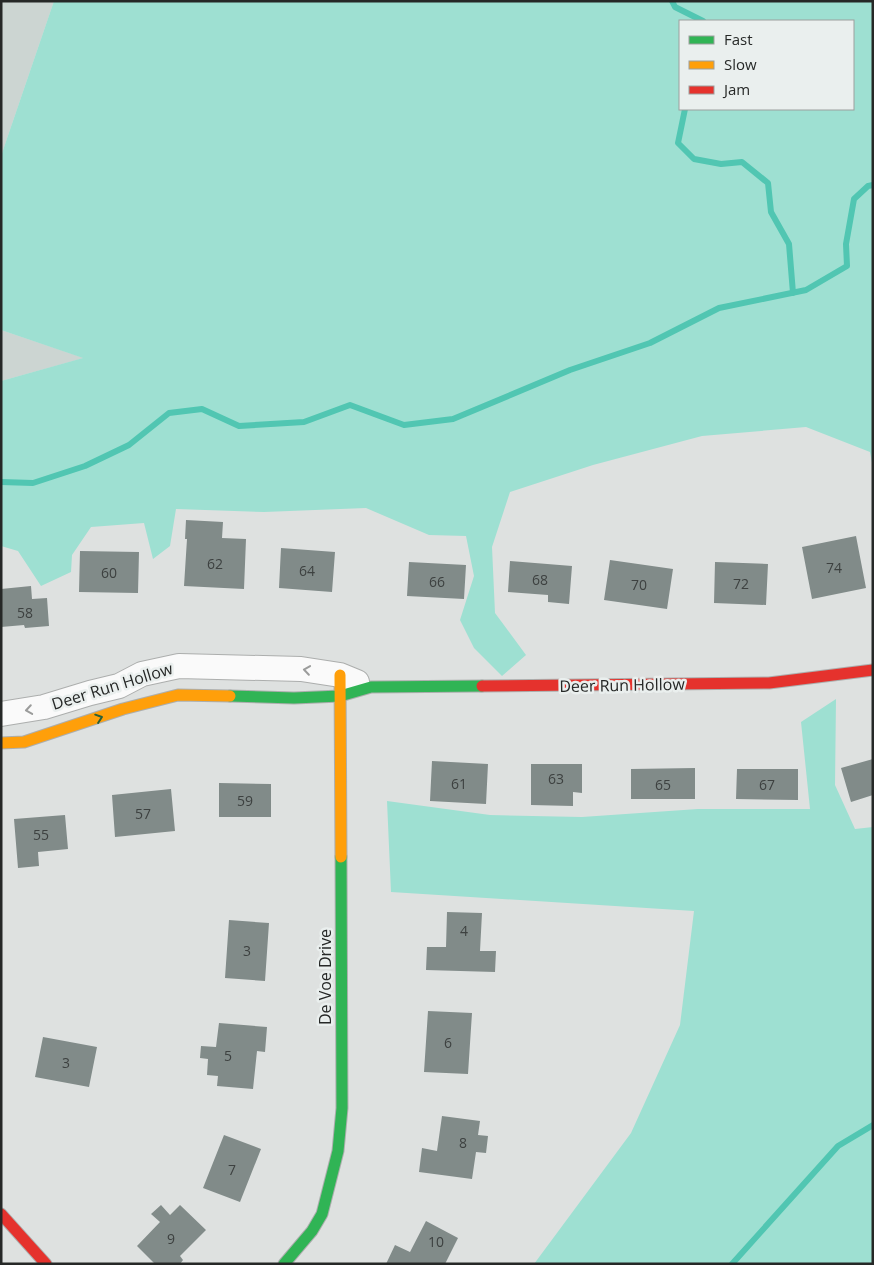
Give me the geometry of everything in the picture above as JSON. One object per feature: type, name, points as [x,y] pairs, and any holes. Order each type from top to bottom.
[{"type":"street","name":"Deer Run Hollow","points":[[1,714],[44,707],[119,686],[142,674],[179,666],[301,669],[340,686]]},
{"type":"street","name":"Deer Run Hollow","points":[[1,743],[24,742],[123,709],[178,695],[294,698],[340,686],[769,683],[873,670]]},
{"type":"street","points":[[119,686],[123,709]]},
{"type":"street","name":"De Voe Drive","points":[[284,1264],[312,1231],[322,1214],[338,1151],[340,1134],[342,1108],[340,686]]},
{"type":"street","points":[[1,1214],[46,1264]]},
{"type":"shaded area","points":[[1,1],[54,1],[1,156]]},
{"type":"shaded area","points":[[1,330],[84,358],[1,381]]},
{"type":"green space","points":[[54,1],[873,1],[873,468],[870,452],[806,427],[702,436],[593,465],[510,492],[492,547],[495,613],[526,655],[502,676],[474,648],[460,620],[474,576],[466,536],[429,535],[366,508],[264,512],[176,509],[170,546],[153,559],[144,523],[91,527],[72,555],[71,572],[41,586],[18,551],[1,546],[1,381],[83,358],[1,330],[1,156]]},
{"type":"green space","points":[[836,699],[835,785],[855,829],[873,827],[873,1264],[534,1264],[631,1133],[680,1025],[694,911],[391,892],[387,801],[490,815],[582,817],[698,809],[810,809],[801,722]]},
{"type":"building","points":[[186,520],[223,522],[222,538],[246,539],[244,589],[184,586],[187,539],[185,539]]},
{"type":"building","points":[[856,536],[866,588],[812,599],[802,547]]},
{"type":"building","points":[[281,548],[335,552],[332,592],[279,588]]},
{"type":"building","points":[[80,551],[139,552],[138,593],[79,592]]},
{"type":"building","points":[[610,560],[673,569],[667,609],[604,600]]},
{"type":"building","points":[[510,561],[572,566],[569,604],[548,602],[548,595],[508,592]]},
{"type":"building","points":[[409,562],[466,565],[464,599],[407,596]]},
{"type":"building","points":[[715,562],[768,564],[766,605],[714,603]]},
{"type":"building","points":[[31,586],[32,599],[47,598],[49,626],[25,628],[24,625],[1,627],[1,589]]},
{"type":"building","points":[[873,759],[873,795],[851,802],[841,768]]},
{"type":"building","points":[[432,761],[488,764],[486,804],[430,801]]},
{"type":"building","points":[[531,764],[582,764],[582,793],[573,792],[573,806],[531,805]]},
{"type":"building","points":[[695,768],[695,799],[631,799],[631,769]]},
{"type":"building","points":[[737,769],[798,769],[798,800],[736,799]]},
{"type":"building","points":[[219,783],[271,784],[271,817],[219,817]]},
{"type":"building","points":[[171,789],[175,831],[115,837],[112,795]]},
{"type":"building","points":[[65,815],[68,849],[38,852],[39,866],[18,868],[14,819]]},
{"type":"building","points":[[447,912],[482,913],[480,951],[496,951],[495,972],[426,970],[427,947],[446,947]]},
{"type":"building","points":[[229,920],[269,923],[265,981],[225,978]]},
{"type":"building","points":[[428,1011],[472,1013],[468,1074],[424,1072]]},
{"type":"building","points":[[219,1023],[267,1027],[265,1052],[257,1051],[253,1089],[217,1086],[218,1076],[207,1075],[208,1059],[200,1058],[201,1046],[216,1047]]},
{"type":"building","points":[[43,1037],[97,1047],[89,1087],[35,1077]]},
{"type":"building","points":[[442,1116],[480,1121],[478,1135],[488,1136],[486,1153],[476,1152],[472,1179],[419,1172],[422,1148],[437,1151]]},
{"type":"building","points":[[224,1135],[261,1149],[240,1202],[203,1188]]},
{"type":"building","points":[[161,1205],[170,1215],[180,1205],[206,1230],[180,1256],[183,1260],[180,1264],[155,1264],[137,1246],[160,1222],[151,1214]]},
{"type":"building","points":[[426,1221],[458,1238],[445,1264],[386,1264],[395,1245],[410,1252]]},
{"type":"waterway","points":[[672,1],[675,7],[701,20]]},
{"type":"waterway","points":[[685,110],[678,143],[694,159],[721,164],[742,162],[768,183],[771,212],[789,244],[793,293]]},
{"type":"waterway","points":[[1,482],[33,483],[85,466],[129,445],[169,413],[202,409],[239,426],[304,422],[350,405],[404,425],[453,419],[570,370],[650,343],[719,308],[806,290],[847,266],[846,244],[854,199],[868,186],[873,185]]},
{"type":"waterway","points":[[732,1264],[838,1146],[873,1125]]},
{"type":"traffic: fast","points":[[230,696],[294,698],[340,696],[371,687],[482,686]]},
{"type":"traffic: fast","points":[[284,1264],[312,1231],[322,1214],[338,1151],[342,1108],[341,857]]},
{"type":"traffic: slow","points":[[340,675],[341,857]]},
{"type":"traffic: slow","points":[[1,743],[24,742],[123,709],[178,695],[230,696]]},
{"type":"traffic: jam","points":[[482,686],[769,683],[873,670]]},
{"type":"traffic: jam","points":[[1,1214],[46,1264]]}]
